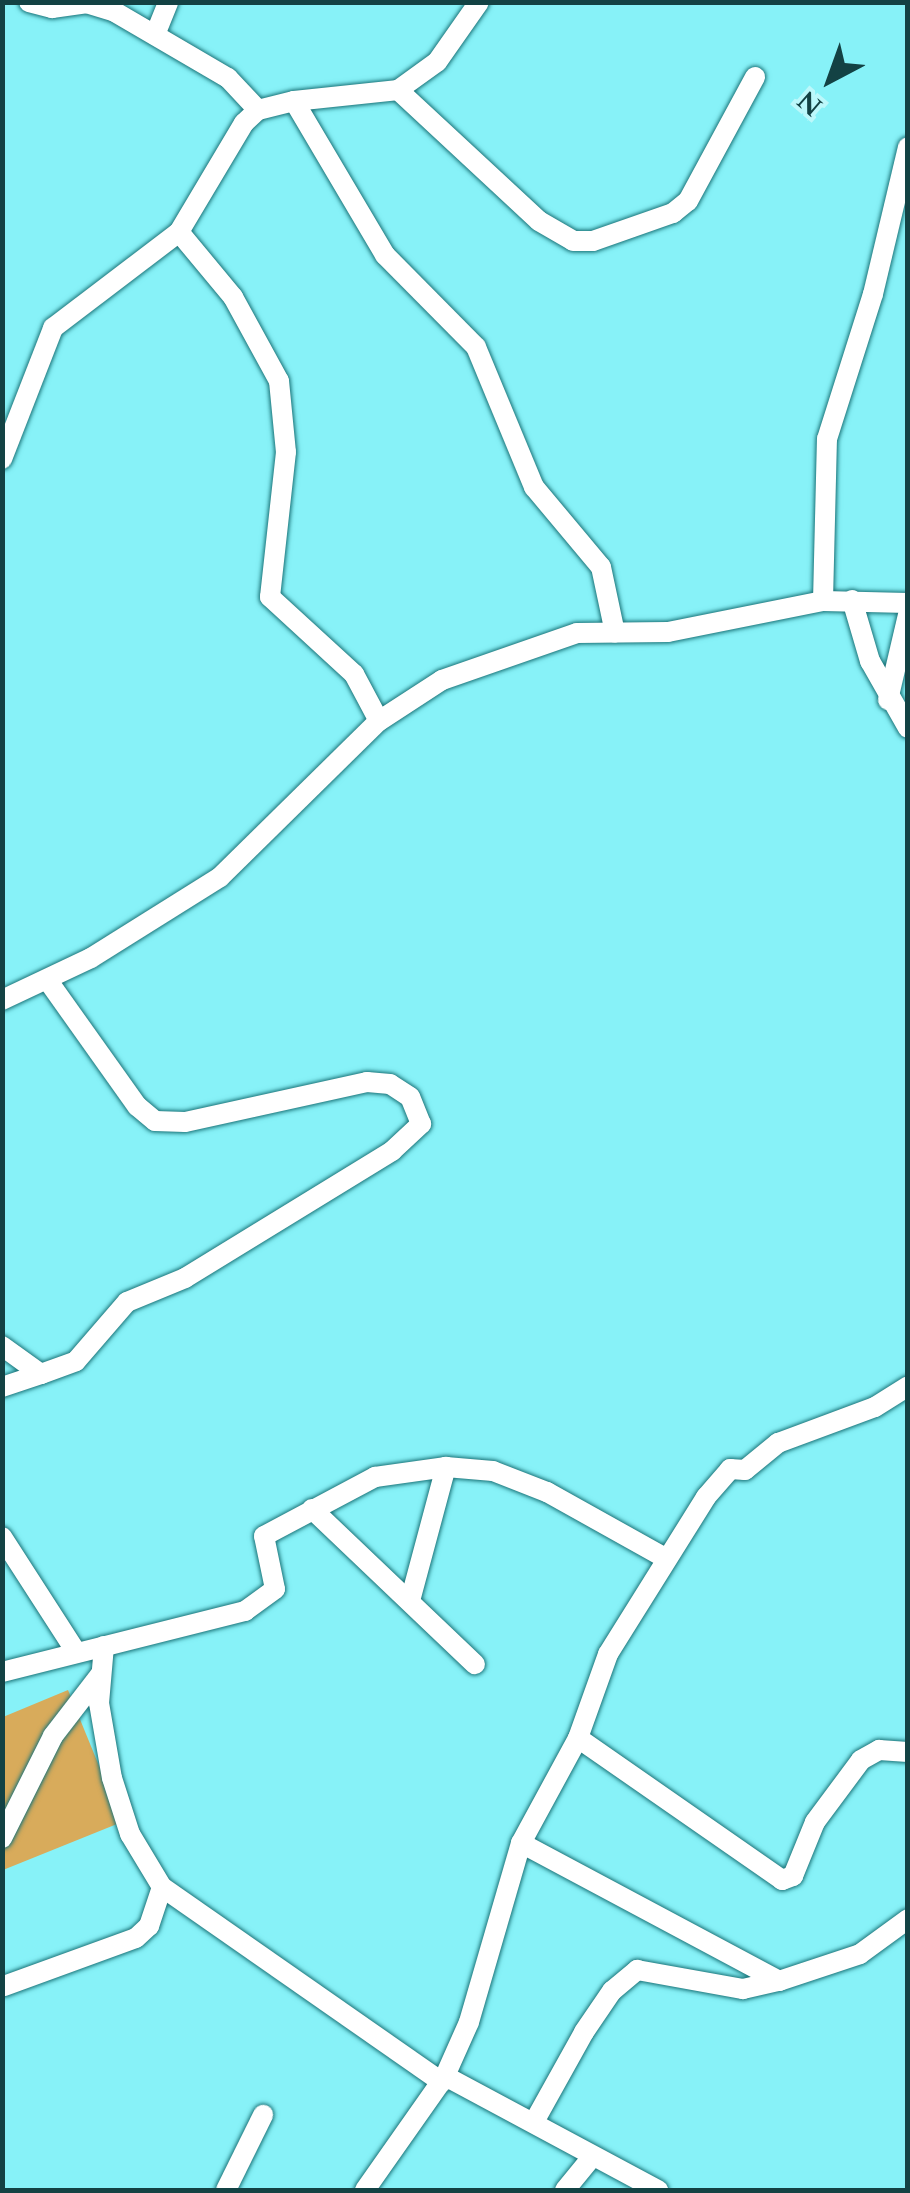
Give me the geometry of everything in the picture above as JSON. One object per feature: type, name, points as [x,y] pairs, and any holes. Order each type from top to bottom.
[{"type":"street","points":[[28,2],[102,6],[228,78],[258,110]]},
{"type":"street","points":[[155,35],[168,2]]},
{"type":"street","points":[[2,458],[53,328],[179,232],[229,140],[258,110],[398,90],[437,62],[479,2]]},
{"type":"street","points":[[398,90],[539,221],[573,241],[593,241],[673,214],[688,201],[755,77]]},
{"type":"street","points":[[294,102],[385,254],[476,347],[534,488],[600,567],[614,633]]},
{"type":"street","points":[[823,601],[827,439],[873,294],[908,147]]},
{"type":"street","points":[[179,232],[233,297],[279,381],[286,452],[270,597],[354,674],[379,721]]},
{"type":"street","points":[[852,600],[888,700],[908,728]]},
{"type":"street","points":[[2,1000],[48,982],[220,877],[379,721],[442,680],[546,638],[668,632],[823,601],[908,603]]},
{"type":"street","points":[[888,700],[908,616]]},
{"type":"street","points":[[2,1387],[92,1350],[126,1302],[185,1278],[392,1151],[420,1124],[410,1097],[390,1084],[367,1082],[186,1122],[155,1120],[137,1106],[48,982]]},
{"type":"street","points":[[2,1346],[41,1374]]},
{"type":"street","points":[[366,2190],[443,2079],[470,2022],[521,1843],[578,1738],[608,1654],[668,1559],[730,1469],[745,1470],[778,1443],[875,1406],[908,1386]]},
{"type":"street","points":[[2,1672],[192,1621],[224,1620],[268,1597],[277,1580],[264,1536],[375,1477],[446,1467],[493,1471],[547,1492],[668,1559]]},
{"type":"street","points":[[410,1601],[446,1467]]},
{"type":"street","points":[[312,1509],[475,1664]]},
{"type":"street","points":[[2,1538],[76,1652]]},
{"type":"street","points":[[104,1646],[100,1675],[112,1778],[130,1834],[162,1887],[443,2079],[534,2122],[658,2190]]},
{"type":"street","points":[[2,1838],[52,1736],[100,1675]]},
{"type":"street","points":[[578,1738],[782,1880],[793,1876],[815,1822],[860,1760],[879,1750],[908,1752]]},
{"type":"street","points":[[521,1843],[779,1981]]},
{"type":"street","points":[[3,1985],[136,1938],[149,1926],[162,1887]]},
{"type":"street","points":[[534,2122],[612,1990],[636,1970],[743,1989],[860,1954],[908,1919]]},
{"type":"street","points":[[226,2190],[262,2114]]},
{"type":"street","points":[[565,2190],[592,2157]]},
{"type":"shaded area","points":[[68,1690],[122,1822],[3,1870],[3,1717]]}]
